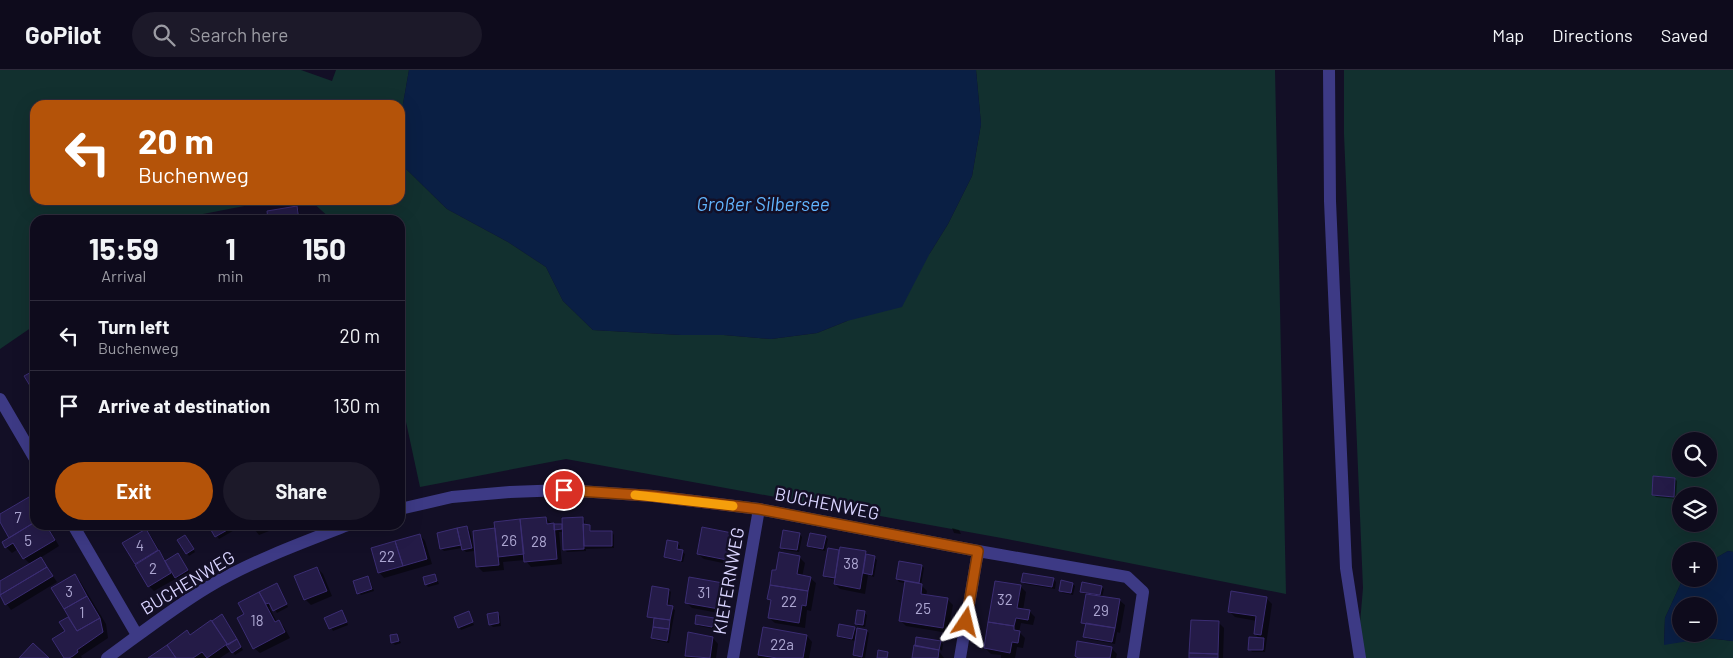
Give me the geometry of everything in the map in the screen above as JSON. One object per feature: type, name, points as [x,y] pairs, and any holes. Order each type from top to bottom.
[{"type":"street","points":[[1329,70],[1330,200],[1346,568],[1360,658]]},
{"type":"street","points":[[0,398],[30,450]]},
{"type":"street","name":"BUCHENWEG","points":[[405,508],[452,497],[510,492],[564,490],[653,496],[759,509],[978,551],[1127,577],[1143,592],[1134,658]]},
{"type":"street","name":"KIEFERNWEG","points":[[733,658],[759,509]]},
{"type":"street","points":[[76,530],[137,635]]},
{"type":"street","name":"BUCHENWEG","points":[[107,658],[137,635],[208,587],[284,550],[335,530]]},
{"type":"street","points":[[960,658],[978,551]]},
{"type":"green space","points":[[0,70],[301,70],[332,81],[336,70],[409,70],[404,100],[30,100],[30,205],[250,205],[198,215],[30,215],[30,328],[0,349]]},
{"type":"green space","points":[[976,70],[1275,70],[1286,594],[1007,539],[566,459],[420,487],[405,417],[405,215],[326,215],[316,205],[405,205],[405,168],[447,209],[508,242],[546,267],[563,301],[593,330],[681,335],[724,335],[771,339],[817,333],[847,321],[930,253],[948,224],[972,176],[981,124]]},
{"type":"green space","points":[[1344,70],[1733,70],[1733,552],[1728,551],[1717,557],[1717,542],[1672,542],[1672,587],[1679,587],[1675,597],[1672,597],[1672,603],[1665,618],[1664,644],[1717,642],[1717,639],[1733,641],[1733,658],[1357,658],[1363,588],[1344,134]]},
{"type":"water","name":"Großer Silbersee","points":[[409,70],[976,70],[981,124],[972,176],[902,307],[847,321],[817,333],[771,339],[724,335],[681,335],[593,330],[563,301],[546,267],[508,242],[447,209],[405,168],[404,100]]},
{"type":"water","points":[[1728,551],[1733,552],[1733,641],[1717,639],[1717,597],[1675,597],[1679,587],[1717,587],[1717,557]]},
{"type":"water","points":[[1672,603],[1672,642],[1682,642],[1664,645],[1665,618]]},
{"type":"building","points":[[297,206],[298,215],[267,215],[267,211]]},
{"type":"building","points":[[30,373],[30,386],[24,376]]},
{"type":"building","points":[[1653,476],[1675,478],[1675,487],[1672,487],[1672,497],[1652,495]]},
{"type":"building","points":[[29,497],[30,499],[30,525],[9,538],[0,522],[0,514]]},
{"type":"building","points":[[546,517],[547,524],[554,523],[557,559],[524,562],[520,519]]},
{"type":"building","points":[[583,517],[584,549],[563,550],[562,518]]},
{"type":"building","points":[[520,519],[524,554],[498,557],[494,522]]},
{"type":"building","points":[[554,524],[562,524],[562,529],[554,530]]},
{"type":"building","points":[[583,524],[590,525],[590,531],[612,531],[612,546],[584,546]]},
{"type":"building","points":[[30,525],[30,530],[49,530],[55,540],[23,559],[13,543],[5,548],[2,542]]},
{"type":"building","points":[[467,526],[472,548],[462,550],[457,528]]},
{"type":"building","points":[[702,527],[732,533],[727,560],[697,554]]},
{"type":"building","points":[[457,528],[461,545],[440,549],[437,533]]},
{"type":"building","points":[[495,528],[499,565],[476,567],[473,531]]},
{"type":"building","points":[[147,530],[158,550],[135,564],[122,543]]},
{"type":"building","points":[[211,530],[227,530],[215,537]]},
{"type":"building","points":[[783,530],[800,533],[797,550],[780,548]]},
{"type":"building","points":[[810,533],[826,536],[823,549],[807,546]]},
{"type":"building","points":[[420,534],[427,559],[403,566],[395,541]]},
{"type":"building","points":[[185,535],[194,549],[186,554],[177,540]]},
{"type":"building","points":[[667,540],[678,542],[677,549],[683,550],[681,561],[664,557]]},
{"type":"building","points":[[395,541],[403,566],[378,573],[371,548]]},
{"type":"building","points":[[840,547],[866,551],[860,589],[834,584]]},
{"type":"building","points":[[828,548],[839,550],[835,578],[823,576]]},
{"type":"building","points":[[159,550],[171,573],[148,587],[135,565]]},
{"type":"building","points":[[779,552],[800,556],[797,574],[811,577],[808,591],[770,585],[772,570],[776,570]]},
{"type":"building","points":[[178,553],[188,570],[175,578],[165,561]]},
{"type":"building","points":[[866,554],[875,556],[872,575],[863,573]]},
{"type":"building","points":[[41,557],[47,567],[0,595],[0,581]]},
{"type":"building","points":[[899,561],[922,565],[919,583],[896,579]]},
{"type":"building","points":[[47,567],[53,576],[5,605],[0,595]]},
{"type":"building","points":[[317,567],[327,591],[304,600],[294,576]]},
{"type":"building","points":[[1023,573],[1054,578],[1052,587],[1021,582]]},
{"type":"building","points":[[75,574],[87,596],[64,609],[51,588]]},
{"type":"building","points":[[435,574],[437,581],[425,585],[423,577]]},
{"type":"building","points":[[368,576],[372,589],[357,594],[353,581]]},
{"type":"building","points":[[689,577],[723,583],[719,609],[685,603]]},
{"type":"building","points":[[1061,580],[1073,583],[1071,593],[1059,591]]},
{"type":"building","points":[[905,581],[922,584],[921,594],[948,598],[943,628],[899,621]]},
{"type":"building","points":[[995,581],[1021,585],[1017,608],[1030,610],[1028,620],[1016,618],[1014,626],[988,622]]},
{"type":"building","points":[[1082,582],[1102,586],[1100,595],[1080,592]]},
{"type":"building","points":[[277,583],[287,604],[273,611],[269,603],[266,604],[259,592]]},
{"type":"building","points":[[770,585],[808,591],[806,606],[802,605],[799,623],[768,618],[771,600],[767,599]]},
{"type":"building","points":[[652,586],[669,589],[667,605],[673,606],[670,620],[647,617]]},
{"type":"building","points":[[1231,591],[1267,597],[1261,635],[1254,634],[1256,616],[1228,612]]},
{"type":"building","points":[[259,592],[275,622],[279,620],[285,632],[253,649],[237,618],[244,614],[238,603]]},
{"type":"building","points":[[1086,594],[1120,599],[1115,628],[1081,623]]},
{"type":"building","points":[[87,596],[100,618],[77,631],[64,609]]},
{"type":"building","points":[[342,610],[347,622],[329,629],[324,618]]},
{"type":"building","points":[[857,610],[865,611],[863,625],[855,624]]},
{"type":"building","points":[[469,611],[473,622],[458,628],[454,617]]},
{"type":"building","points":[[498,612],[499,623],[489,625],[487,614]]},
{"type":"building","points":[[222,614],[237,639],[228,645],[212,621]]},
{"type":"building","points":[[696,615],[714,618],[712,627],[695,624]]},
{"type":"building","points":[[68,617],[77,631],[100,618],[103,632],[77,650],[78,652],[73,656],[64,658],[52,639],[65,631],[59,622]]},
{"type":"building","points":[[654,618],[670,620],[669,629],[653,627]]},
{"type":"building","points":[[211,620],[227,644],[207,658],[202,652],[193,658],[176,658],[167,645],[187,630],[190,635]]},
{"type":"building","points":[[1191,620],[1219,621],[1218,654],[1189,653]]},
{"type":"building","points":[[988,622],[1014,626],[1014,630],[1020,631],[1018,643],[1012,642],[1010,653],[984,648]]},
{"type":"building","points":[[1086,623],[1115,628],[1112,642],[1083,637]]},
{"type":"building","points":[[839,624],[855,627],[852,639],[837,636]]},
{"type":"building","points":[[653,627],[669,629],[667,641],[651,638]]},
{"type":"building","points":[[763,627],[807,635],[803,658],[777,658],[758,655]]},
{"type":"building","points":[[857,628],[867,630],[862,657],[853,655]]},
{"type":"building","points":[[688,632],[713,637],[710,658],[685,656]]},
{"type":"building","points":[[397,634],[399,641],[391,643],[390,635]]},
{"type":"building","points":[[916,637],[941,641],[939,650],[915,646]]},
{"type":"building","points":[[1249,637],[1264,638],[1263,650],[1248,650]]},
{"type":"building","points":[[237,639],[241,647],[232,653],[226,645]]},
{"type":"building","points":[[1077,641],[1112,647],[1110,658],[1078,658],[1075,656]]},
{"type":"building","points":[[33,643],[49,658],[19,658]]},
{"type":"building","points":[[167,645],[176,658],[148,658]]},
{"type":"building","points":[[914,645],[939,650],[938,658],[912,658]]},
{"type":"building","points":[[878,650],[888,652],[887,658],[877,658]]},
{"type":"building","points":[[1189,653],[1218,654],[1218,658],[1189,658]]},
{"type":"slow traffic","points":[[635,495],[733,506]]},
{"type":"route","points":[[564,490],[653,496],[759,509],[978,551],[966,622]]}]
